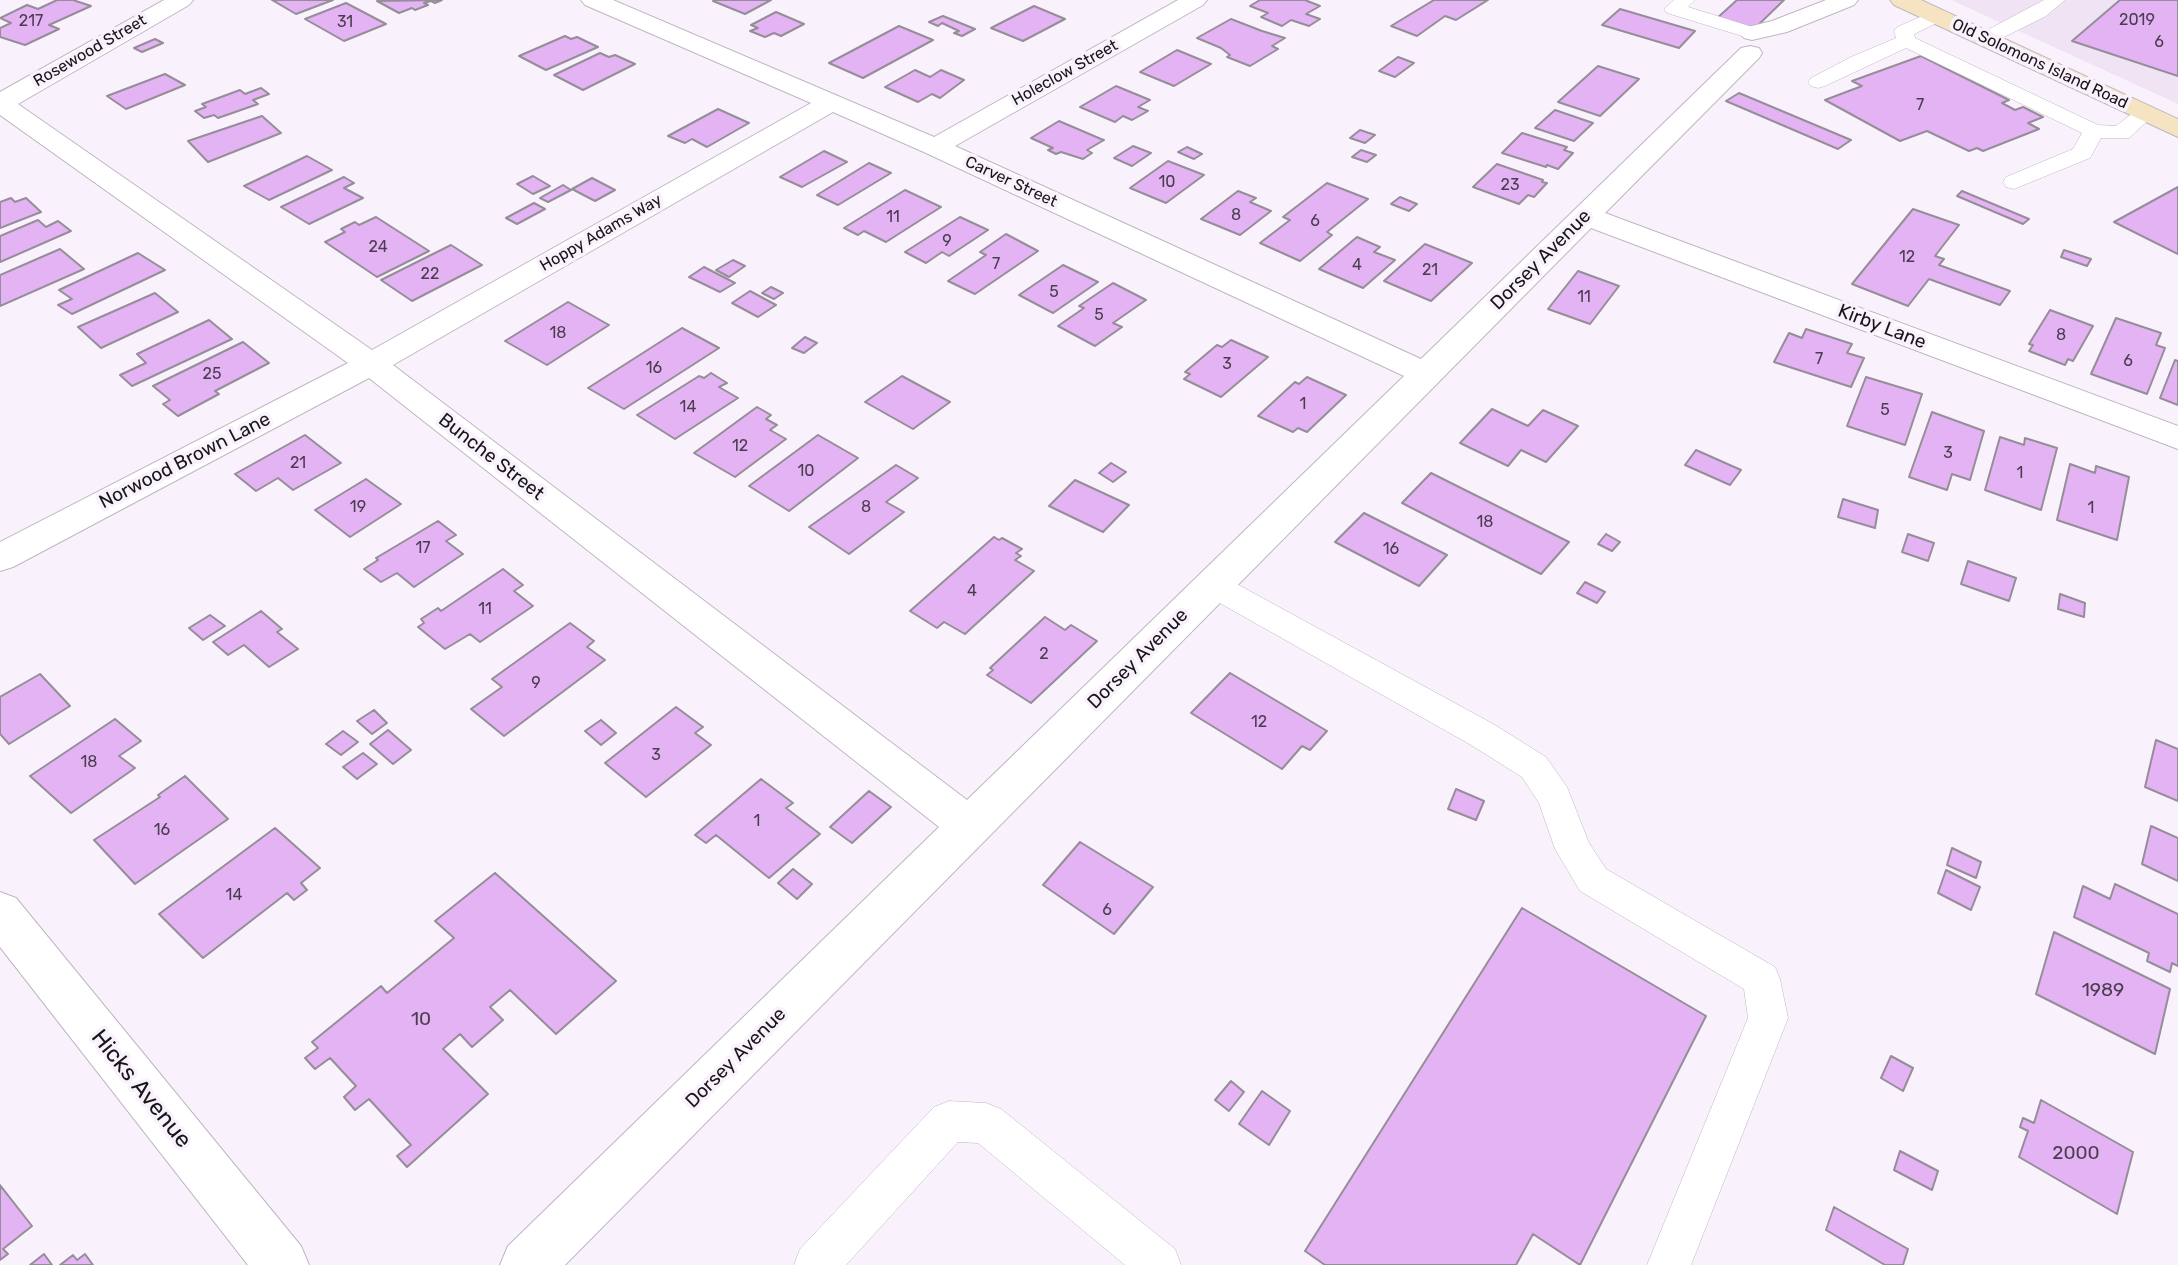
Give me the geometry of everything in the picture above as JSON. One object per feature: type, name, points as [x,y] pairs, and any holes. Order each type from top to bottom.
[{"type":"main road","name":"Old Solomons Island Road","points":[[1902,0],[2178,129]]},
{"type":"street","name":"Rosewood Street","points":[[0,103],[181,0]]},
{"type":"street","name":"Carver Street","points":[[593,0],[935,147],[1426,374]]},
{"type":"street","name":"Holeclow Street","points":[[935,147],[1195,0]]},
{"type":"street","points":[[1751,43],[1779,27],[1846,0]]},
{"type":"street","name":"Dorsey Avenue","points":[[527,1265],[1586,216],[1751,43]]},
{"type":"street","name":"Hoppy Adams Way","points":[[371,364],[832,102]]},
{"type":"street","name":"Bunche Street","points":[[0,103],[371,364],[970,826]]},
{"type":"street","name":"Kirby Lane","points":[[1586,216],[2178,438]]},
{"type":"street","name":"Norwood Brown Lane","points":[[0,558],[371,364]]},
{"type":"street","name":"Hicks Avenue","points":[[0,912],[282,1265]]},
{"type":"lane","points":[[1685,0],[1674,9],[1751,43]]},
{"type":"lane","points":[[1985,39],[2039,12],[2056,0]]},
{"type":"lane","points":[[1906,41],[1905,31],[1936,16]]},
{"type":"lane","points":[[1818,82],[1858,61],[1906,41],[2094,131],[2121,133],[2145,113]]},
{"type":"lane","points":[[2014,182],[2082,153],[2094,131]]},
{"type":"lane","points":[[1213,585],[1387,680],[1534,767],[1555,797],[1573,849],[1593,880],[1761,979],[1768,1018],[1669,1265]]},
{"type":"lane","points":[[816,1265],[949,1121],[986,1123],[1159,1265]]},
{"type":"shaded area","points":[[1951,0],[2178,0],[2178,104]]},
{"type":"building","points":[[57,0],[73,0],[91,6],[49,25],[59,29],[25,45],[0,37],[0,28],[11,23],[0,18],[27,5],[38,9]]},
{"type":"building","points":[[272,0],[333,0],[296,14]]},
{"type":"building","points":[[442,0],[424,3],[428,5],[399,13],[377,1]]},
{"type":"building","points":[[771,0],[745,14],[713,1]]},
{"type":"building","points":[[1260,0],[1305,0],[1320,6],[1306,14],[1320,19],[1309,26],[1291,20],[1282,26],[1261,17],[1268,13],[1250,6]]},
{"type":"building","points":[[1434,0],[1488,0],[1456,20],[1445,16],[1417,36],[1391,26]]},
{"type":"building","points":[[1737,0],[1784,0],[1752,31],[1715,20]]},
{"type":"building","points":[[2120,0],[2178,0],[2178,76],[2072,41]]},
{"type":"building","points":[[346,3],[386,24],[344,41],[305,19]]},
{"type":"building","points":[[1034,6],[1065,19],[1023,41],[991,28]]},
{"type":"building","points":[[1620,9],[1695,31],[1679,48],[1602,25]]},
{"type":"building","points":[[776,12],[804,24],[781,36],[774,33],[765,37],[750,31],[758,28],[751,25]]},
{"type":"building","points":[[943,16],[975,29],[962,36],[954,33],[959,31],[942,23],[938,26],[929,22]]},
{"type":"building","points":[[1231,19],[1285,38],[1272,46],[1278,49],[1250,66],[1227,57],[1230,55],[1221,48],[1197,38]]},
{"type":"building","points":[[899,26],[933,40],[863,78],[829,63]]},
{"type":"building","points":[[565,36],[571,39],[577,37],[598,47],[546,70],[519,56]]},
{"type":"building","points":[[155,39],[163,43],[142,52],[134,48]]},
{"type":"building","points":[[1177,50],[1211,64],[1174,86],[1140,72]]},
{"type":"building","points":[[600,53],[609,57],[615,55],[635,64],[583,90],[554,75]]},
{"type":"building","points":[[1921,56],[2009,100],[2002,103],[2015,110],[2023,107],[2043,117],[2028,123],[2039,129],[1983,151],[1977,148],[1969,151],[1927,131],[1900,141],[1825,100],[1862,86],[1852,81]]},
{"type":"building","points":[[1398,57],[1414,63],[1395,77],[1379,71]]},
{"type":"building","points":[[1598,66],[1639,79],[1600,116],[1558,102]]},
{"type":"building","points":[[915,70],[930,77],[941,70],[964,80],[940,98],[932,94],[918,102],[885,87]]},
{"type":"building","points":[[165,74],[185,85],[126,109],[107,96]]},
{"type":"building","points":[[1116,86],[1150,100],[1138,107],[1148,111],[1132,120],[1123,116],[1115,122],[1080,107]]},
{"type":"building","points":[[261,88],[269,94],[253,100],[258,104],[218,118],[214,115],[204,118],[195,111],[206,107],[202,104],[240,90],[245,94]]},
{"type":"building","points":[[1739,93],[1851,140],[1838,149],[1726,101]]},
{"type":"building","points":[[718,109],[749,123],[707,147],[692,139],[685,143],[668,136]]},
{"type":"building","points":[[1555,110],[1593,123],[1574,141],[1535,128]]},
{"type":"building","points":[[262,116],[281,133],[208,162],[188,141]]},
{"type":"building","points":[[1059,121],[1104,140],[1087,150],[1092,153],[1083,159],[1061,152],[1056,154],[1048,150],[1053,148],[1031,138]]},
{"type":"building","points":[[1360,130],[1375,135],[1365,143],[1350,138]]},
{"type":"building","points":[[1522,133],[1567,147],[1564,150],[1573,153],[1558,169],[1502,153]]},
{"type":"building","points":[[1133,146],[1151,153],[1132,166],[1114,158]]},
{"type":"building","points":[[1187,147],[1202,154],[1194,159],[1178,152]]},
{"type":"building","points":[[1361,150],[1376,155],[1367,162],[1352,157]]},
{"type":"building","points":[[824,151],[847,162],[802,187],[780,177]]},
{"type":"building","points":[[307,156],[332,170],[269,200],[244,186]]},
{"type":"building","points":[[1168,161],[1204,175],[1166,203],[1130,188]]},
{"type":"building","points":[[869,163],[891,173],[838,205],[817,195]]},
{"type":"building","points":[[1497,164],[1547,183],[1534,197],[1528,195],[1519,204],[1473,187]]},
{"type":"building","points":[[533,176],[550,186],[533,194],[517,184]]},
{"type":"building","points":[[344,177],[354,183],[344,188],[363,198],[309,224],[281,207]]},
{"type":"building","points":[[592,178],[615,190],[595,201],[572,189]]},
{"type":"building","points":[[1327,183],[1368,199],[1327,232],[1332,235],[1300,261],[1260,243],[1290,220],[1283,217]]},
{"type":"building","points":[[563,185],[571,190],[548,202],[540,198]]},
{"type":"building","points":[[2178,187],[2178,254],[2114,222]]},
{"type":"building","points":[[905,190],[941,207],[886,242],[864,231],[858,235],[844,228]]},
{"type":"building","points":[[1238,191],[1256,198],[1250,202],[1271,211],[1240,235],[1201,219]]},
{"type":"building","points":[[1962,191],[2029,219],[2023,224],[1957,196]]},
{"type":"building","points":[[1400,197],[1417,204],[1409,211],[1391,204]]},
{"type":"building","points":[[11,198],[15,202],[26,198],[41,212],[0,228],[0,202]]},
{"type":"building","points":[[534,203],[545,209],[517,224],[506,218]]},
{"type":"building","points":[[1913,209],[1959,225],[1935,256],[1944,259],[1939,265],[2010,291],[2000,305],[1929,279],[1908,306],[1852,284]]},
{"type":"building","points":[[376,217],[429,251],[377,277],[325,242],[345,232],[341,229],[355,222],[359,225]]},
{"type":"building","points":[[960,217],[988,230],[949,256],[942,252],[926,263],[905,252]]},
{"type":"building","points":[[38,220],[46,227],[58,221],[71,231],[0,262],[0,236]]},
{"type":"building","points":[[1006,234],[1038,251],[975,294],[948,281],[986,255],[980,252]]},
{"type":"building","points":[[1357,237],[1380,247],[1374,252],[1395,260],[1363,288],[1319,269]]},
{"type":"building","points":[[1425,244],[1472,263],[1431,301],[1384,281]]},
{"type":"building","points":[[451,245],[482,265],[412,301],[381,280]]},
{"type":"building","points":[[60,249],[84,269],[0,306],[0,275]]},
{"type":"building","points":[[2064,250],[2091,259],[2087,266],[2061,257]]},
{"type":"building","points":[[138,253],[165,270],[72,314],[58,305],[72,299],[59,290]]},
{"type":"building","points":[[733,260],[745,266],[729,277],[716,270]]},
{"type":"building","points":[[1063,265],[1098,282],[1053,313],[1019,295]]},
{"type":"building","points":[[704,267],[735,283],[720,292],[689,277]]},
{"type":"building","points":[[1578,271],[1619,286],[1590,324],[1548,309]]},
{"type":"building","points":[[1113,283],[1146,300],[1113,323],[1122,327],[1095,346],[1058,326],[1084,308],[1079,306]]},
{"type":"building","points":[[771,287],[783,293],[774,299],[762,293]]},
{"type":"building","points":[[750,291],[776,305],[758,317],[732,303]]},
{"type":"building","points":[[155,293],[178,312],[101,348],[78,327]]},
{"type":"building","points":[[568,302],[609,325],[547,365],[505,341]]},
{"type":"building","points":[[2050,310],[2093,326],[2073,361],[2068,359],[2065,365],[2029,351],[2033,345],[2029,344]]},
{"type":"building","points":[[2116,318],[2161,333],[2156,345],[2165,348],[2147,394],[2091,374]]},
{"type":"building","points":[[209,320],[232,339],[132,386],[120,375],[146,363],[137,354]]},
{"type":"building","points":[[682,328],[719,348],[624,409],[588,388]]},
{"type":"building","points":[[1806,329],[1852,344],[1847,353],[1864,358],[1851,387],[1774,362],[1789,333],[1802,338]]},
{"type":"building","points":[[805,337],[817,343],[804,353],[792,348]]},
{"type":"building","points":[[1231,340],[1268,357],[1221,397],[1184,379],[1190,374],[1185,372],[1217,345],[1222,347]]},
{"type":"building","points":[[243,342],[269,363],[215,391],[219,394],[178,416],[163,404],[170,400],[153,386]]},
{"type":"building","points":[[2175,360],[2178,361],[2178,405],[2160,398]]},
{"type":"building","points":[[711,373],[727,383],[719,387],[738,398],[675,439],[637,415],[699,376],[704,378]]},
{"type":"building","points":[[902,376],[950,402],[913,429],[865,402]]},
{"type":"building","points":[[1307,377],[1346,395],[1307,432],[1298,428],[1293,432],[1258,416],[1295,382],[1299,384]]},
{"type":"building","points":[[1866,377],[1922,394],[1905,445],[1847,426]]},
{"type":"building","points":[[757,407],[771,415],[766,419],[777,425],[770,430],[786,439],[735,477],[694,453]]},
{"type":"building","points":[[1492,409],[1528,426],[1543,410],[1578,426],[1546,462],[1521,450],[1508,466],[1460,443]]},
{"type":"building","points":[[1932,412],[1984,431],[1970,480],[1952,474],[1947,490],[1909,477]]},
{"type":"building","points":[[305,435],[341,463],[293,490],[278,478],[256,491],[235,474]]},
{"type":"building","points":[[818,435],[858,458],[789,511],[749,486]]},
{"type":"building","points":[[2000,437],[2024,445],[2025,438],[2057,448],[2041,510],[1985,490]]},
{"type":"building","points":[[1696,450],[1741,470],[1730,485],[1685,465]]},
{"type":"building","points":[[1111,463],[1126,472],[1113,482],[1099,473]]},
{"type":"building","points":[[2070,464],[2095,473],[2096,466],[2129,477],[2117,540],[2057,520]]},
{"type":"building","points":[[896,465],[918,478],[886,502],[904,512],[849,554],[809,527]]},
{"type":"building","points":[[1431,473],[1569,542],[1541,574],[1402,503]]},
{"type":"building","points":[[366,479],[401,504],[350,537],[315,510]]},
{"type":"building","points":[[1075,480],[1129,505],[1103,532],[1049,506]]},
{"type":"building","points":[[1843,499],[1878,510],[1875,528],[1838,517]]},
{"type":"building","points":[[1364,513],[1447,555],[1419,586],[1335,542]]},
{"type":"building","points":[[438,521],[456,535],[446,541],[463,554],[414,587],[397,573],[381,582],[364,569],[378,560],[376,558]]},
{"type":"building","points":[[1606,534],[1620,542],[1612,551],[1598,544]]},
{"type":"building","points":[[1908,534],[1934,543],[1928,561],[1902,552]]},
{"type":"building","points":[[994,537],[999,540],[1002,538],[1022,549],[1016,553],[1021,556],[1015,560],[1034,571],[965,634],[944,622],[937,628],[910,611]]},
{"type":"building","points":[[1968,561],[2016,578],[2009,601],[1961,584]]},
{"type":"building","points":[[503,569],[523,585],[514,591],[533,606],[480,642],[470,634],[445,649],[418,627],[424,623],[421,619],[438,608],[441,611]]},
{"type":"building","points":[[1585,582],[1605,592],[1597,603],[1577,593]]},
{"type":"building","points":[[2060,594],[2085,603],[2084,617],[2058,609]]},
{"type":"building","points":[[261,611],[282,629],[277,632],[298,649],[269,667],[244,645],[228,655],[213,642]]},
{"type":"building","points":[[210,615],[225,626],[203,640],[189,628]]},
{"type":"building","points":[[1045,617],[1065,630],[1071,625],[1097,641],[1031,703],[987,675],[993,670],[990,668]]},
{"type":"building","points":[[570,623],[594,641],[587,647],[605,660],[504,736],[471,709],[502,687],[492,679]]},
{"type":"building","points":[[1230,673],[1327,731],[1310,750],[1302,746],[1282,769],[1191,713]]},
{"type":"building","points":[[40,674],[70,706],[9,744],[0,734],[0,697]]},
{"type":"building","points":[[676,707],[703,727],[695,733],[711,745],[646,797],[605,763]]},
{"type":"building","points":[[374,710],[387,723],[372,734],[357,721]]},
{"type":"building","points":[[115,719],[141,741],[119,756],[135,768],[71,813],[30,776]]},
{"type":"building","points":[[601,720],[616,733],[601,745],[585,731]]},
{"type":"building","points":[[388,730],[411,750],[393,764],[370,744]]},
{"type":"building","points":[[343,731],[358,742],[341,755],[326,744]]},
{"type":"building","points":[[2156,740],[2178,749],[2178,801],[2145,787]]},
{"type":"building","points":[[363,753],[377,764],[357,779],[343,767]]},
{"type":"building","points":[[185,776],[228,819],[135,884],[94,840],[160,797],[158,795]]},
{"type":"building","points":[[761,779],[793,803],[786,808],[820,834],[769,878],[716,835],[706,843],[695,835]]},
{"type":"building","points":[[1456,789],[1484,801],[1476,820],[1448,809]]},
{"type":"building","points":[[869,791],[891,807],[852,843],[830,827]]},
{"type":"building","points":[[2151,826],[2178,838],[2178,881],[2142,864]]},
{"type":"building","points":[[275,828],[320,868],[301,883],[307,890],[294,900],[287,893],[203,958],[159,914]]},
{"type":"building","points":[[1080,842],[1153,887],[1114,934],[1043,885]]},
{"type":"building","points":[[1952,848],[1981,862],[1976,878],[1947,865]]},
{"type":"building","points":[[793,869],[812,884],[797,899],[778,883]]},
{"type":"building","points":[[1946,870],[1980,887],[1971,910],[1938,893]]},
{"type":"building","points":[[495,873],[616,981],[556,1034],[510,990],[490,1007],[503,1020],[472,1047],[460,1034],[443,1049],[488,1094],[407,1167],[397,1156],[411,1145],[369,1099],[355,1110],[344,1097],[356,1086],[330,1058],[315,1069],[305,1058],[318,1048],[312,1042],[381,986],[387,993],[454,938],[435,921]]},
{"type":"building","points":[[2115,884],[2178,914],[2178,966],[2172,963],[2170,972],[2147,961],[2149,953],[2074,917],[2083,886],[2110,899]]},
{"type":"building","points":[[1522,908],[1706,1016],[1580,1265],[1533,1234],[1516,1265],[1325,1265],[1305,1251]]},
{"type":"building","points":[[2054,932],[2170,989],[2155,1054],[2036,994]]},
{"type":"building","points":[[1891,1056],[1913,1068],[1903,1091],[1881,1078]]},
{"type":"building","points":[[1231,1081],[1244,1092],[1229,1111],[1215,1100]]},
{"type":"building","points":[[1262,1091],[1290,1111],[1269,1145],[1239,1124]]},
{"type":"building","points":[[2041,1100],[2133,1152],[2117,1214],[2019,1157],[2028,1131],[2020,1127],[2023,1118],[2034,1123]]},
{"type":"building","points":[[1900,1151],[1938,1171],[1932,1190],[1894,1170]]},
{"type":"building","points":[[0,1185],[32,1226],[3,1249],[8,1254],[0,1260]]},
{"type":"building","points":[[1834,1207],[1908,1249],[1903,1265],[1885,1265],[1826,1230]]},
{"type":"building","points":[[44,1254],[52,1265],[30,1265]]},
{"type":"building","points":[[85,1254],[93,1265],[60,1265],[73,1255],[77,1260]]}]
